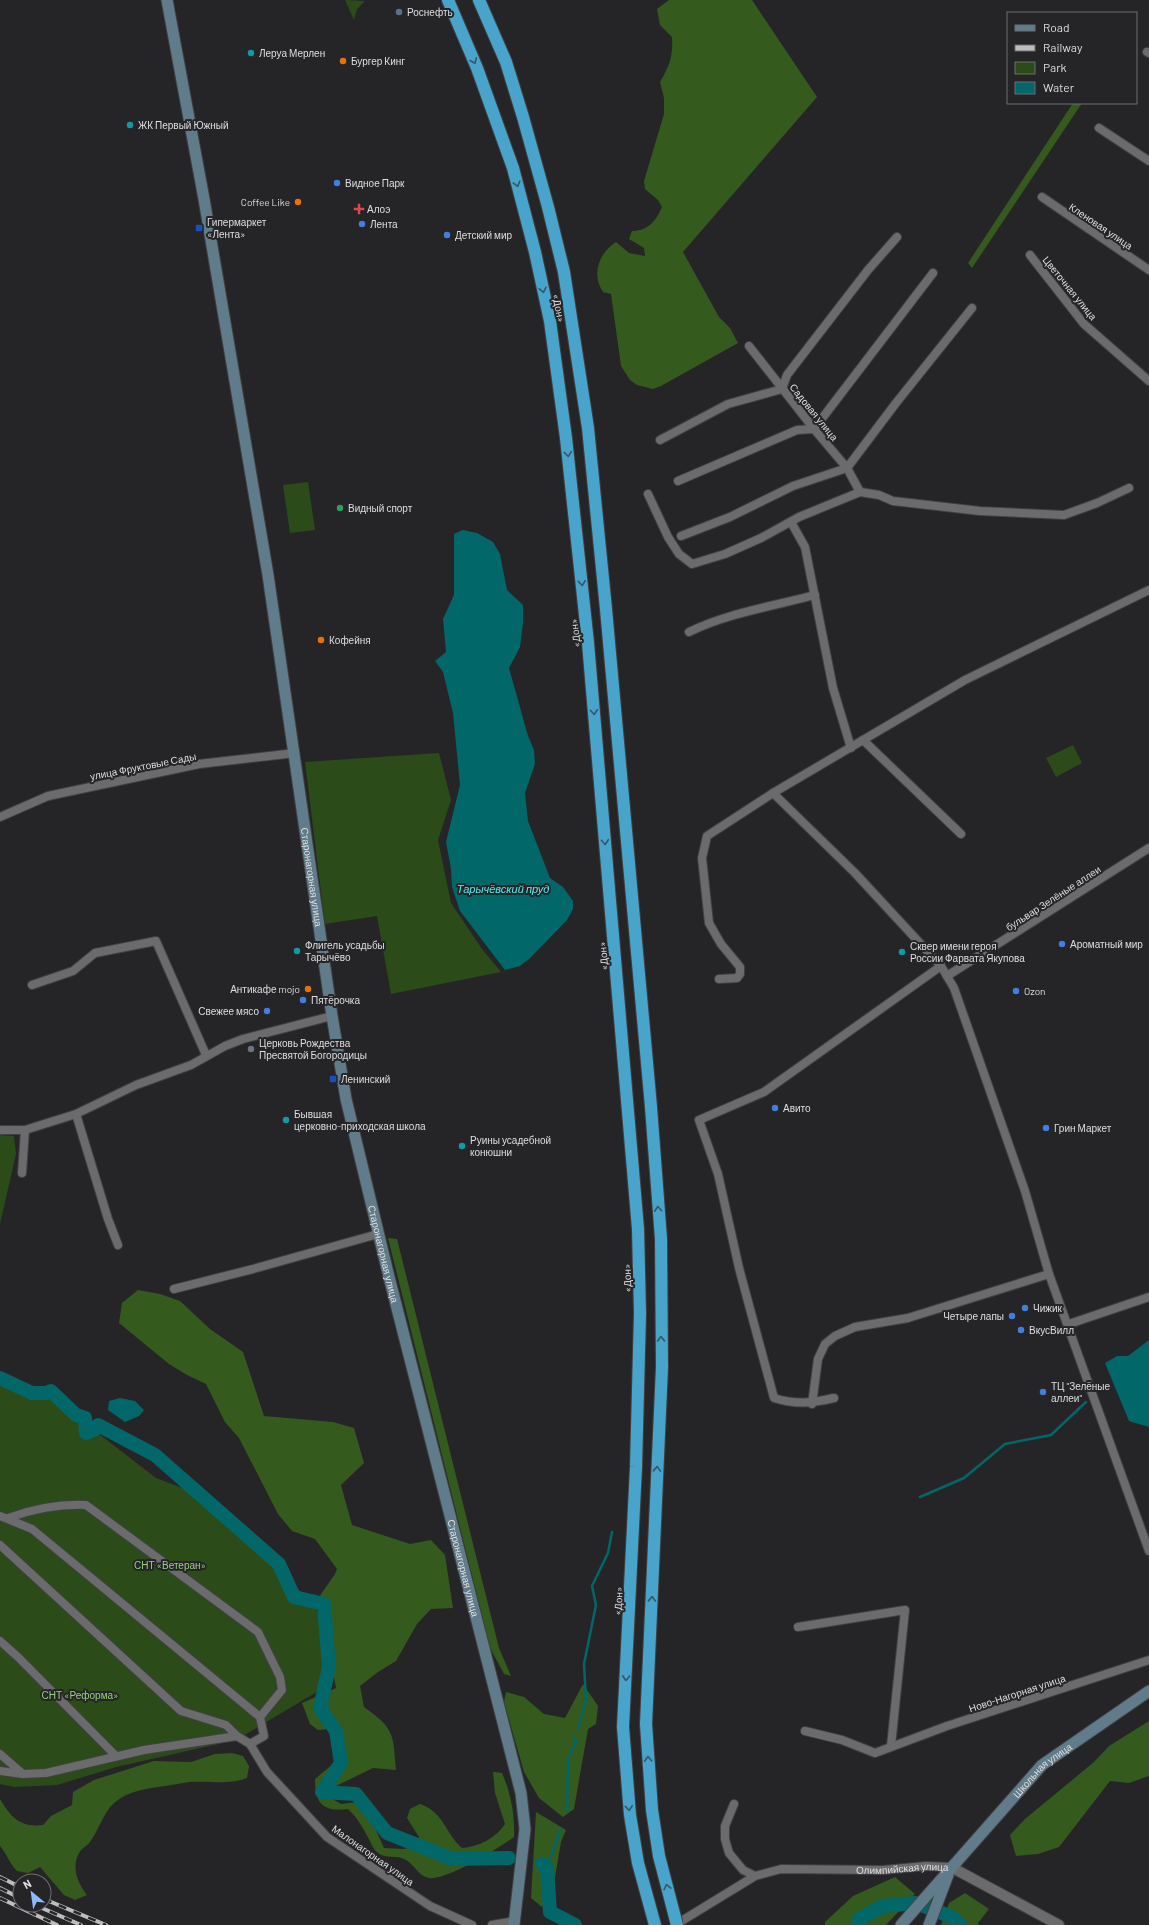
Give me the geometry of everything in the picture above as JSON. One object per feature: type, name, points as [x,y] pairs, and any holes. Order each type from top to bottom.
[{"type":"highway","name":"«Дон»","points":[[448,0],[477,68],[513,168],[535,252],[550,321],[566,438],[588,643],[627,1093],[638,1244],[640,1313],[636,1466],[623,1727],[630,1815],[638,1863],[655,1925]]},
{"type":"highway","name":"«Дон»","points":[[479,0],[506,62],[548,206],[564,272],[588,428],[651,1107],[661,1239],[662,1367],[646,1724],[652,1810],[659,1856],[676,1925]]},
{"type":"main road","name":"Старонагорная улица","points":[[167,1],[206,213],[268,575],[332,1016],[353,1133],[521,1793],[525,1829],[514,1923]]},
{"type":"main road","name":"Школьная улица","points":[[902,1923],[1030,1776],[1042,1765],[1149,1692]]},
{"type":"main road","points":[[929,1925],[951,1868]]},
{"type":"street","points":[[1099,128],[1149,161]]},
{"type":"street","name":"Кленовая улица","points":[[1042,198],[1149,270]]},
{"type":"street","points":[[660,440],[728,404],[782,389],[787,375],[868,270],[896,237]]},
{"type":"street","name":"Цветочная улица","points":[[1030,255],[1084,324],[1149,381]]},
{"type":"street","points":[[678,481],[765,442],[797,430],[814,430],[933,273]]},
{"type":"street","points":[[681,536],[730,517],[793,486],[847,468],[896,403],[972,308]]},
{"type":"street","name":"Садовая улица","points":[[749,346],[814,430],[847,468],[860,492]]},
{"type":"street","points":[[648,494],[668,537],[679,554],[692,564],[725,554],[792,522],[798,517],[860,492],[879,495],[893,501],[980,511],[1064,515],[1097,503],[1130,488]]},
{"type":"street","points":[[792,522],[806,547],[833,688],[851,748]]},
{"type":"street","points":[[719,979],[737,978],[740,974],[740,967],[721,944],[709,923],[702,858],[707,836],[773,793],[965,680],[1149,590]]},
{"type":"street","points":[[689,632],[700,626],[762,608],[815,595]]},
{"type":"street","points":[[863,740],[961,834]]},
{"type":"street","name":"улица Фруктовые Сады","points":[[0,817],[48,796],[199,764],[295,753]]},
{"type":"street","points":[[773,793],[855,873],[941,966],[954,988],[1025,1191],[1049,1274],[1149,1550]]},
{"type":"street","name":"бульвар Зелёные аллеи","points":[[948,976],[1149,848]]},
{"type":"street","points":[[32,985],[72,971],[95,953],[156,941],[206,1055]]},
{"type":"street","points":[[834,1398],[812,1404],[786,1402],[774,1398],[739,1268],[718,1174],[699,1120],[764,1092],[941,966]]},
{"type":"street","points":[[0,1130],[25,1130],[76,1114],[136,1085],[191,1065],[206,1055],[243,1039],[332,1016]]},
{"type":"street","points":[[76,1114],[108,1219],[118,1245]]},
{"type":"street","points":[[22,1173],[25,1130]]},
{"type":"street","points":[[174,1289],[253,1269],[378,1234]]},
{"type":"street","points":[[812,1404],[818,1359],[825,1344],[835,1336],[855,1327],[908,1318],[1049,1274]]},
{"type":"street","points":[[1068,1324],[1149,1297]]},
{"type":"street","points":[[4,1517],[68,1505],[86,1505],[258,1632],[280,1677],[282,1690],[260,1717]]},
{"type":"street","points":[[0,1545],[181,1711],[226,1725],[237,1736],[250,1744],[264,1736],[260,1717],[32,1529],[4,1517]]},
{"type":"street","points":[[798,1627],[904,1610],[891,1746]]},
{"type":"street","points":[[0,1641],[18,1657],[116,1756]]},
{"type":"street","name":"Ново-Нагорная улица","points":[[805,1731],[842,1740],[875,1753],[947,1726],[1149,1660]]},
{"type":"street","points":[[0,1771],[23,1774],[46,1773],[144,1750],[237,1736]]},
{"type":"street","name":"Малонагорная улица","points":[[250,1744],[267,1772],[327,1837],[430,1906],[472,1925]]},
{"type":"street","points":[[0,1754],[23,1774]]},
{"type":"street","points":[[734,1804],[725,1826],[725,1839],[729,1852],[743,1870],[755,1876]]},
{"type":"street","name":"Олимпийская улица","points":[[676,1925],[755,1876],[781,1869],[883,1870],[926,1866],[951,1868],[1059,1925]]},
{"type":"street","points":[[492,1925],[514,1923]]},
{"type":"green space","points":[[345,0],[365,1],[357,9],[354,20]]},
{"type":"green space","points":[[669,0],[752,0],[817,97],[683,252],[719,317],[730,328],[738,343],[653,389],[637,385],[630,380],[621,366],[611,294],[603,292],[599,285],[597,271],[601,258],[616,242],[629,253],[645,256],[644,248],[629,239],[632,231],[638,231],[651,224],[657,217],[662,207],[658,200],[645,189],[644,181],[664,114],[664,98],[660,82],[668,65],[672,50],[672,37],[660,25],[657,9]]},
{"type":"green space","points":[[1072,104],[1081,104],[972,268],[968,263]]},
{"type":"green space","points":[[308,482],[315,530],[290,533],[283,485]]},
{"type":"green space","points":[[1073,745],[1082,763],[1056,777],[1046,758]]},
{"type":"green space","points":[[439,753],[451,800],[438,840],[451,903],[482,949],[501,972],[391,994],[377,916],[325,924],[305,762]]},
{"type":"green space","points":[[0,1135],[14,1136],[16,1154],[0,1224]]},
{"type":"green space","points":[[388,1238],[397,1239],[499,1648],[511,1676],[504,1674],[490,1648]]},
{"type":"green space","points":[[138,1290],[160,1294],[180,1301],[210,1329],[243,1352],[264,1416],[333,1422],[354,1428],[364,1463],[341,1485],[352,1525],[410,1544],[431,1540],[445,1555],[453,1608],[431,1609],[417,1624],[396,1661],[378,1672],[360,1686],[364,1707],[382,1721],[387,1727],[393,1740],[396,1770],[373,1768],[334,1787],[329,1797],[341,1804],[357,1802],[371,1819],[384,1848],[403,1849],[416,1847],[419,1837],[407,1818],[410,1809],[420,1804],[435,1812],[451,1836],[462,1848],[474,1846],[486,1841],[497,1834],[505,1824],[495,1793],[493,1772],[502,1773],[512,1804],[514,1821],[514,1837],[507,1842],[485,1856],[459,1869],[437,1878],[429,1878],[419,1873],[412,1865],[402,1858],[384,1856],[377,1852],[373,1848],[360,1823],[348,1809],[332,1809],[322,1804],[319,1800],[315,1788],[315,1779],[331,1766],[338,1756],[338,1736],[329,1729],[318,1730],[310,1724],[302,1703],[336,1688],[319,1597],[337,1569],[315,1539],[292,1531],[278,1514],[239,1438],[225,1422],[206,1384],[169,1364],[119,1323],[122,1303]]},
{"type":"green space","name":"СНТ «Ветеран»","points":[[0,1373],[46,1393],[156,1478],[214,1500],[317,1609],[332,1683],[236,1740],[116,1767],[57,1785],[14,1787],[0,1784]]},
{"type":"green space","points":[[583,1684],[598,1706],[596,1724],[588,1729],[574,1809],[563,1817],[539,1798],[524,1772],[504,1702],[506,1692],[524,1697],[544,1714],[565,1718]]},
{"type":"green space","points":[[1149,1721],[1149,1776],[1129,1783],[1110,1781],[1059,1847],[1038,1854],[1016,1856],[1010,1835],[1025,1819],[1094,1762],[1109,1746]]},
{"type":"green space","points":[[232,1753],[243,1756],[249,1766],[247,1778],[225,1782],[189,1782],[145,1789],[126,1795],[110,1807],[90,1842],[81,1850],[76,1862],[76,1873],[80,1885],[87,1895],[75,1900],[64,1895],[52,1881],[52,1873],[45,1873],[40,1867],[28,1873],[17,1871],[0,1846],[0,1799],[12,1816],[17,1820],[28,1825],[43,1825],[51,1816],[72,1805],[73,1792],[94,1780],[154,1761],[191,1762],[215,1754]]},
{"type":"green space","points":[[536,1812],[566,1830],[561,1842],[552,1895],[542,1907],[531,1898]]},
{"type":"green space","points":[[895,1877],[915,1894],[886,1925],[825,1925],[825,1922],[853,1896]]},
{"type":"green space","points":[[965,1893],[989,1909],[978,1923],[979,1925],[941,1925],[949,1903]]},
{"type":"water","name":"Тарычёвский пруд","points":[[463,530],[477,533],[493,542],[500,554],[507,590],[523,605],[523,623],[520,647],[509,668],[528,736],[534,750],[535,764],[525,793],[528,821],[550,878],[563,887],[573,901],[573,909],[567,920],[530,958],[520,966],[505,970],[460,911],[452,887],[451,869],[446,842],[460,785],[453,713],[443,672],[435,661],[446,652],[443,619],[454,595],[454,534]]},
{"type":"water","points":[[1149,1340],[1149,1427],[1129,1421],[1105,1363],[1117,1356],[1128,1356]]},
{"type":"water","points":[[120,1398],[135,1401],[144,1410],[139,1416],[125,1422],[108,1410],[109,1401]]},
{"type":"waterway","points":[[0,1378],[32,1393],[46,1393],[51,1391],[76,1415],[85,1418],[86,1433],[95,1429],[98,1425],[155,1455],[279,1564],[294,1597],[324,1604],[329,1667],[320,1708],[336,1731],[341,1763],[322,1792],[356,1794],[387,1833],[452,1859],[509,1858]]},
{"type":"waterway","points":[[920,1497],[964,1478],[1005,1444],[1051,1435],[1086,1402]]},
{"type":"waterway","points":[[578,1728],[586,1701],[584,1664],[596,1605],[592,1586],[608,1553],[612,1532]]},
{"type":"waterway","points":[[567,1811],[568,1758],[576,1742],[574,1736]]},
{"type":"waterway","points":[[547,1868],[560,1830]]},
{"type":"waterway","points":[[542,1864],[547,1868],[550,1912],[575,1925]]},
{"type":"waterway","points":[[858,1925],[859,1919],[883,1906],[916,1903],[952,1917],[960,1925]]},
{"type":"railway","points":[[0,1877],[12,1883]]},
{"type":"railway","points":[[0,1888],[12,1894]]},
{"type":"railway","points":[[0,1898],[57,1925]]},
{"type":"railway","points":[[52,1902],[106,1925]]},
{"type":"railway","points":[[52,1912],[81,1925]]},
{"type":"place","name":"Роснефть","points":[[399,12]]},
{"type":"place","name":"Леруа Мерлен","points":[[251,53]]},
{"type":"place","name":"Бургер Кинг","points":[[343,61]]},
{"type":"place","name":"ЖК Первый Южный","points":[[130,125]]},
{"type":"place","name":"Видное Парк","points":[[337,183]]},
{"type":"place","name":"Coffee Like","points":[[298,202]]},
{"type":"place","name":"Алоэ","points":[[359,209]]},
{"type":"place","name":"Лента","points":[[362,224]]},
{"type":"place","name":"Гипермаркет «Лента»","points":[[199,228]]},
{"type":"place","name":"Детский мир","points":[[447,235]]},
{"type":"place","name":"Видный спорт","points":[[340,508]]},
{"type":"place","name":"Кофейня","points":[[321,640]]},
{"type":"place","name":"Ароматный мир","points":[[1062,944]]},
{"type":"place","name":"Флигель усадьбы Тарычёво","points":[[297,951]]},
{"type":"place","name":"Сквер имени героя России Фарвата Якупова","points":[[902,952]]},
{"type":"place","name":"Антикафе mojo","points":[[308,989]]},
{"type":"place","name":"Ozon","points":[[1016,991]]},
{"type":"place","name":"Пятёрочка","points":[[303,1000]]},
{"type":"place","name":"Свежее мясо","points":[[267,1011]]},
{"type":"place","name":"Церковь Рождества Пресвятой Богородицы","points":[[251,1049]]},
{"type":"place","name":"Ленинский","points":[[333,1079]]},
{"type":"place","name":"Авито","points":[[775,1108]]},
{"type":"place","name":"Бывшая церковно-приходская школа","points":[[286,1120]]},
{"type":"place","name":"Грин Маркет","points":[[1046,1128]]},
{"type":"place","name":"Руины усадебной конюшни","points":[[462,1146]]},
{"type":"place","name":"Чижик","points":[[1025,1308]]},
{"type":"place","name":"Четыре лапы","points":[[1012,1316]]},
{"type":"place","name":"ВкусВилл","points":[[1021,1330]]},
{"type":"place","name":"ТЦ \"Зелёные аллеи\"","points":[[1043,1392]]},
{"type":"park label","name":"СНТ «Реформа»","points":[[80,1695]]}]
